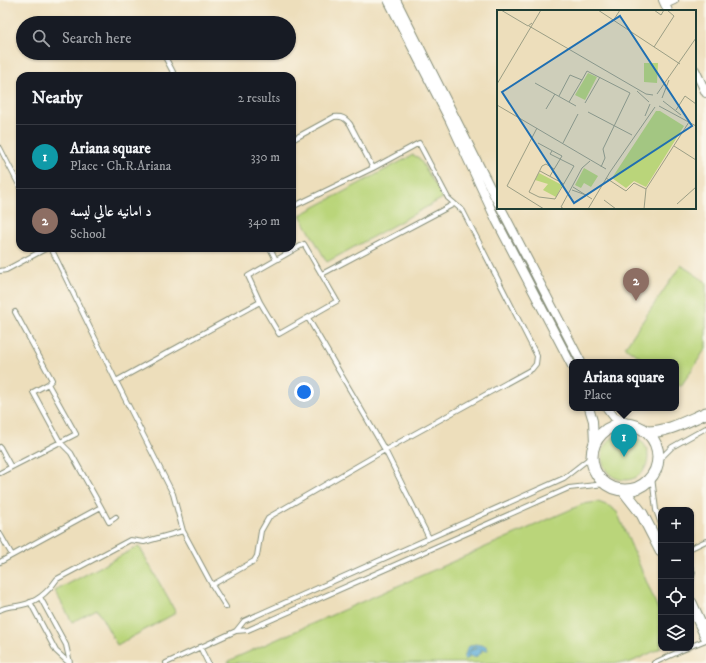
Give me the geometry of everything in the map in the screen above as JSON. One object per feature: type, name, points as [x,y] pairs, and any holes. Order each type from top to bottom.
[{"type":"street","points":[[388,0],[450,121],[497,201]]},
{"type":"street","points":[[396,0],[471,158],[497,222],[569,360]]},
{"type":"street","points":[[665,5],[674,0]]},
{"type":"street","points":[[696,72],[706,93]]},
{"type":"street","points":[[502,209],[579,359]]},
{"type":"street","points":[[590,411],[593,420],[594,444],[591,457],[595,472],[605,484],[624,491],[634,489],[644,484],[652,477],[658,462],[656,446],[647,432],[614,416],[610,411]]},
{"type":"street","points":[[647,432],[657,432],[667,429],[706,413]]},
{"type":"street","points":[[594,444],[602,433],[615,425],[629,424]]},
{"type":"street","points":[[624,491],[642,514],[658,545]]},
{"type":"street","points":[[694,610],[706,636]]},
{"type":"lane","points":[[167,60],[173,72]]},
{"type":"lane","points":[[296,138],[334,116],[340,116],[345,118],[350,124],[374,168]]},
{"type":"lane","points":[[212,584],[254,561],[257,556],[261,531],[269,517],[385,450],[532,369],[536,364],[537,356],[464,211],[448,198],[419,144],[374,168],[296,205]]},
{"type":"lane","points":[[0,148],[16,179]]},
{"type":"lane","points":[[322,274],[454,204]]},
{"type":"lane","points":[[290,252],[248,276],[260,302],[279,334],[337,301],[304,244],[296,249]]},
{"type":"lane","points":[[0,271],[6,270],[40,252]]},
{"type":"lane","points":[[53,252],[173,494],[183,531],[226,607]]},
{"type":"lane","points":[[272,252],[276,260]]},
{"type":"lane","points":[[116,381],[260,302]]},
{"type":"lane","points":[[14,312],[52,380],[48,384],[33,392],[60,442],[71,453],[109,522],[116,517]]},
{"type":"lane","points":[[308,318],[385,450],[429,538]]},
{"type":"lane","points":[[0,473],[76,434],[48,384]]},
{"type":"lane","points":[[658,462],[672,447],[706,428]]},
{"type":"lane","points":[[0,447],[11,467]]},
{"type":"lane","points":[[236,631],[244,621],[564,478],[591,457]]},
{"type":"lane","points":[[652,477],[658,516]]},
{"type":"lane","points":[[166,663],[236,631],[248,630],[569,488],[605,484]]},
{"type":"lane","points":[[0,562],[101,508]]},
{"type":"lane","points":[[0,610],[6,607],[30,602],[40,597],[49,590],[57,579],[130,540],[144,542],[183,531]]},
{"type":"lane","points":[[0,534],[12,555]]},
{"type":"lane","points":[[694,547],[706,541]]},
{"type":"lane","points":[[40,597],[66,645],[70,663]]},
{"type":"lane","points":[[30,602],[56,650],[70,663]]},
{"type":"lane","points":[[694,645],[706,640]]},
{"type":"lane","points":[[200,647],[208,663]]},
{"type":"lane","points":[[654,663],[681,651]]},
{"type":"green space","points":[[413,155],[419,158],[443,198],[327,262],[300,215]]},
{"type":"green space","points":[[681,265],[706,282],[706,348],[681,386],[679,384],[679,359],[643,359],[625,347]]},
{"type":"green space","points":[[630,434],[634,435],[644,444],[647,448],[647,466],[638,476],[630,480],[620,480],[612,476],[603,466],[602,452],[606,444],[616,435]]},
{"type":"green space","points":[[598,502],[609,506],[617,512],[658,609],[658,649],[629,663],[228,663],[228,661],[583,504]]},
{"type":"green space","points":[[139,546],[176,613],[117,645],[97,609],[72,622],[55,591]]},
{"type":"water","points":[[475,644],[486,646],[488,650],[485,651],[479,648],[473,648],[469,651],[469,657],[465,660],[464,657],[468,647]]},
{"type":"water","points":[[479,648],[482,650],[477,656],[472,657],[468,654],[471,650]]},
{"type":"place","name":"د امانیه عالي لیسه","points":[[636,301]]},
{"type":"place","name":"Ariana square","points":[[624,457]]}]
